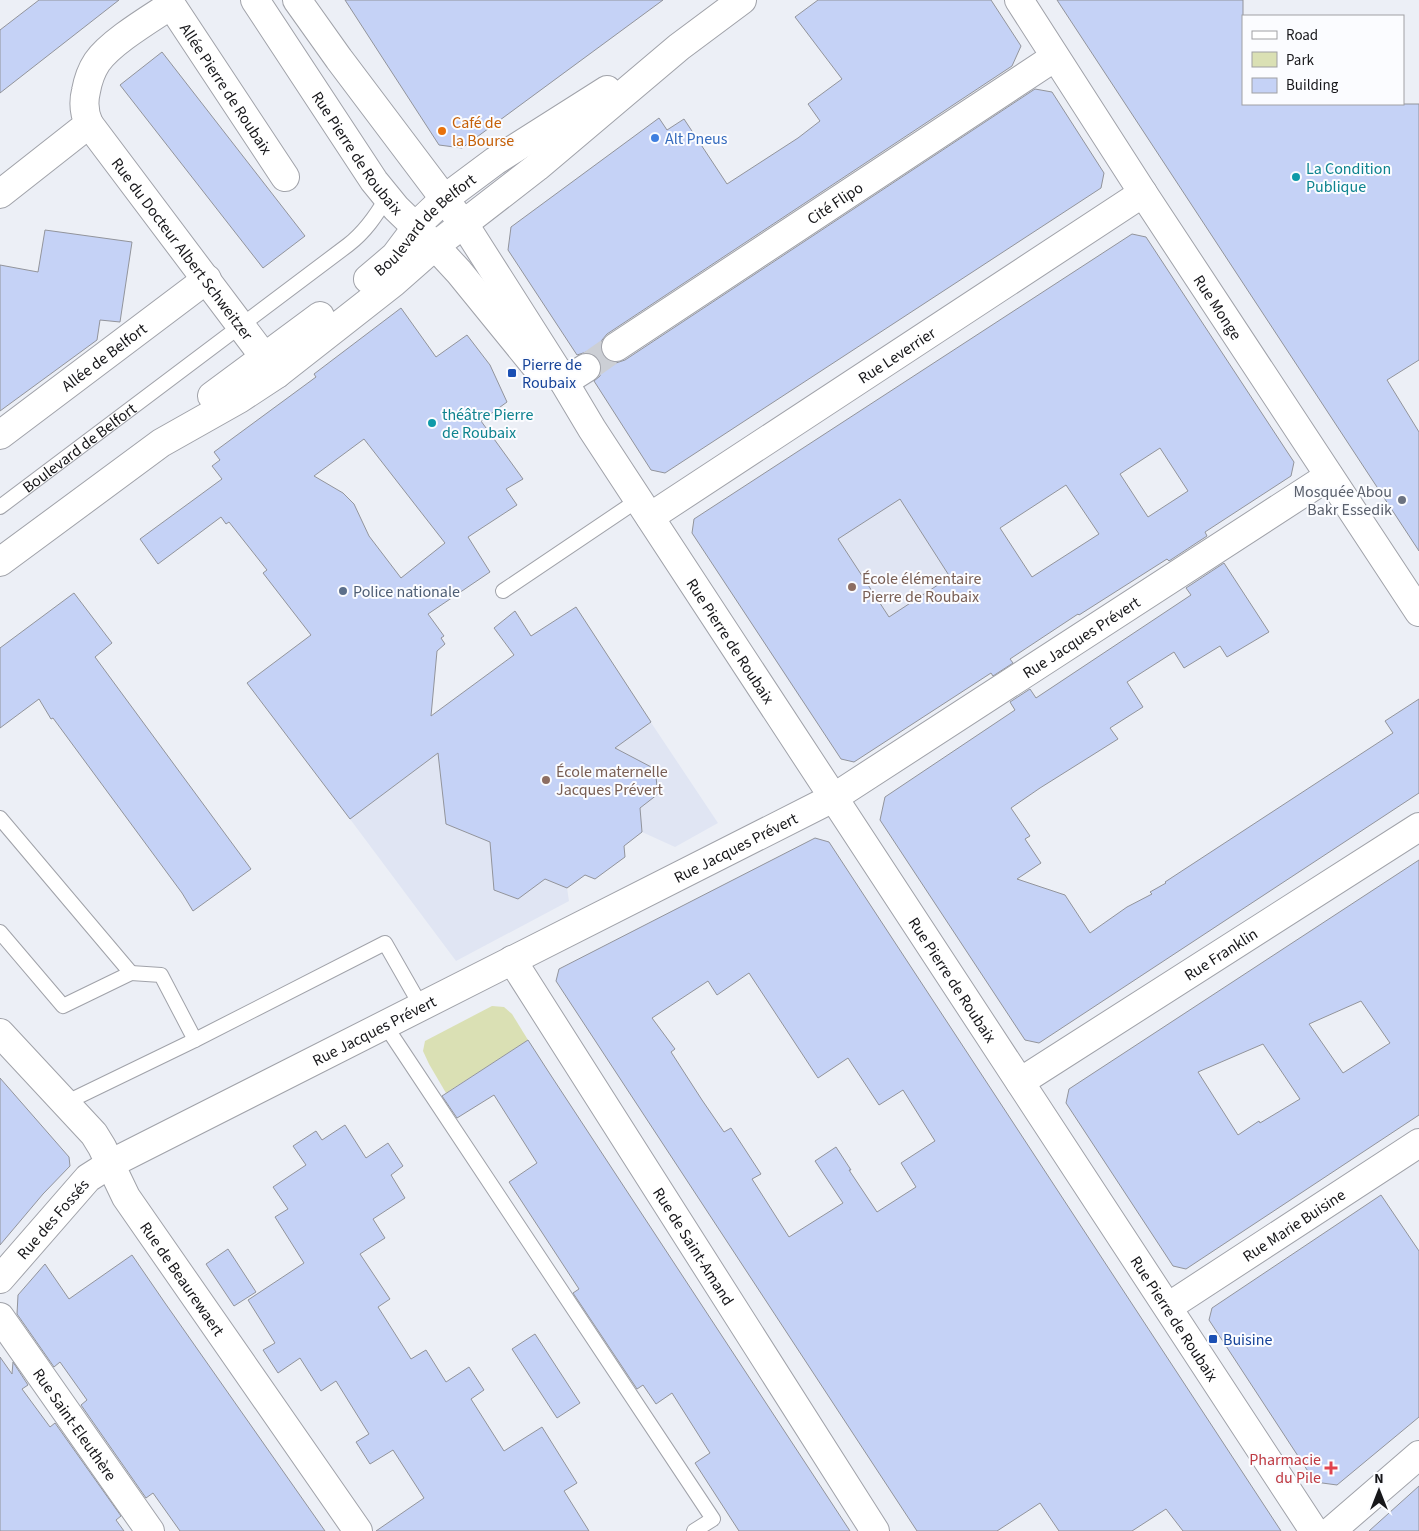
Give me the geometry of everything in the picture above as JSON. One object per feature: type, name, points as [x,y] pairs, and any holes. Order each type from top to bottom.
[{"type":"street","name":"Rue Pierre de Roubaix","points":[[255,0],[354,151],[387,197],[472,287],[532,362],[592,429],[1314,1531]]},
{"type":"street","name":"Rue Pierre de Roubaix","points":[[297,0],[575,375],[592,429]]},
{"type":"street","name":"Boulevard de Belfort","points":[[0,562],[161,443],[199,407],[271,366],[395,256],[426,238],[464,224],[543,162],[679,47],[742,0]]},
{"type":"street","name":"Rue Monge","points":[[1019,0],[1142,194],[1419,612]]},
{"type":"street","name":"Rue du Docteur Albert Schweitzer","points":[[169,2],[112,47],[98,61],[89,78],[84,111],[90,124],[271,366]]},
{"type":"street","name":"Allée Pierre de Roubaix","points":[[169,2],[285,178]]},
{"type":"street","name":"Boulevard de Belfort","points":[[426,238],[427,214],[495,160],[588,101],[679,47]]},
{"type":"street","name":"Cité Flipo","points":[[616,347],[1055,56]]},
{"type":"street","points":[[0,194],[90,124]]},
{"type":"street","name":"Rue Leverrier","points":[[644,508],[1142,194]]},
{"type":"street","name":"Allée de Belfort","points":[[0,435],[207,279]]},
{"type":"street","name":"Rue Jacques Prévert","points":[[110,1164],[834,798],[1329,476]]},
{"type":"street","name":"Rue Franklin","points":[[1020,1082],[1419,827]]},
{"type":"street","name":"Rue de Saint-Amand","points":[[512,960],[875,1531]]},
{"type":"street","name":"Rue de Beaurewaert","points":[[0,1033],[94,1134],[126,1197],[358,1531]]},
{"type":"street","name":"Rue Marie Buisine","points":[[1168,1307],[1419,1143]]},
{"type":"street","name":"Rue des Fossés","points":[[0,1279],[88,1178],[110,1164]]},
{"type":"street","name":"Rue Saint-Eleuthère","points":[[0,1317],[150,1531]]},
{"type":"street","points":[[1331,1531],[1419,1455]]},
{"type":"lane","name":"Boulevard de Belfort","points":[[0,507],[357,238],[371,223],[387,197]]},
{"type":"lane","points":[[503,591],[644,508]]},
{"type":"lane","points":[[0,818],[131,973]]},
{"type":"lane","points":[[0,932],[63,1006],[131,973],[161,976],[195,1040]]},
{"type":"lane","points":[[65,1103],[195,1040],[386,943],[421,1006]]},
{"type":"lane","points":[[385,1025],[713,1519],[694,1531]]},
{"type":"shaded area","name":"École élémentaire Pierre de Roubaix","points":[[904,475],[975,584],[801,700],[730,590]]},
{"type":"shaded area","name":"École maternelle Jacques Prévert","points":[[537,679],[644,712],[718,823],[675,847],[642,832],[624,846],[625,857],[595,879],[585,875],[567,888],[569,901],[456,961],[350,819]]},
{"type":"green space","points":[[492,1006],[504,1007],[512,1014],[528,1040],[446,1093],[423,1051],[425,1041]]},
{"type":"building","points":[[39,0],[119,0],[0,93],[0,30]]},
{"type":"building","points":[[345,0],[663,0],[462,148],[439,145]]},
{"type":"building","points":[[818,0],[991,0],[1021,46],[1012,66],[607,334],[602,340],[600,347],[603,355],[609,361],[616,363],[625,360],[1035,89],[1052,92],[1104,173],[1101,188],[665,473],[651,470],[594,381],[600,376],[602,368],[599,359],[593,354],[586,352],[577,355],[508,250],[511,227],[659,118],[667,130],[684,119],[727,184],[798,138],[820,121],[808,104],[842,79],[795,17]]},
{"type":"building","name":"La Condition Publique","points":[[1057,0],[1243,0],[1242,105],[1419,104],[1419,360],[1387,380],[1419,432],[1419,551]]},
{"type":"building","points":[[162,52],[305,236],[263,268],[120,85]]},
{"type":"building","points":[[45,230],[132,242],[120,322],[100,320],[97,340],[0,411],[0,265],[38,272]]},
{"type":"building","points":[[1132,234],[1146,237],[1294,462],[1291,476],[1205,532],[1207,536],[1169,561],[1167,559],[1078,614],[1010,659],[1013,663],[993,676],[991,673],[854,762],[841,759],[692,533],[694,519]],"holes":[[[1160,448],[1188,491],[1148,517],[1120,474]],[[1066,485],[1099,534],[1032,577],[1000,528]],[[900,499],[950,577],[889,617],[838,539]]]},
{"type":"building","points":[[401,308],[436,357],[467,335],[490,365],[507,402],[481,421],[523,479],[506,489],[517,505],[468,537],[490,572],[428,614],[444,636],[441,638],[445,644],[437,651],[431,716],[514,655],[494,628],[515,611],[531,636],[576,607],[651,722],[615,748],[655,769],[658,794],[640,808],[642,832],[624,846],[625,857],[595,879],[585,875],[567,888],[545,879],[518,899],[494,890],[490,842],[446,824],[438,753],[350,819],[247,683],[311,635],[263,573],[267,570],[229,522],[226,524],[221,517],[158,564],[140,539],[222,479],[212,466],[220,460],[214,452],[316,377],[314,374]],"holes":[[[364,439],[445,543],[401,578],[369,536],[354,504],[343,493],[314,476]]]},
{"type":"building","points":[[1224,563],[1269,632],[1227,657],[1220,646],[1184,668],[1174,652],[1127,682],[1143,707],[1110,728],[1118,739],[1011,808],[1030,836],[1025,839],[1041,863],[1017,879],[1065,895],[1090,933],[1127,907],[1152,894],[1150,892],[1393,733],[1385,721],[1419,699],[1419,793],[1039,1043],[1025,1040],[880,820],[885,797],[1015,710],[1010,702],[1030,689],[1036,698],[1191,595],[1186,588]]},
{"type":"building","points":[[74,593],[112,643],[95,657],[251,869],[193,911],[182,893],[53,718],[51,719],[39,699],[0,728],[0,648]]},
{"type":"building","points":[[815,838],[829,842],[1281,1531],[1183,1531],[1166,1509],[1132,1531],[1059,1531],[1040,1503],[997,1531],[917,1531],[556,981],[559,969]],"holes":[[[749,973],[818,1078],[848,1058],[879,1105],[903,1090],[935,1141],[901,1163],[916,1187],[877,1212],[836,1147],[815,1161],[843,1203],[789,1237],[752,1179],[761,1174],[731,1128],[724,1132],[671,1052],[675,1049],[652,1018],[708,981],[717,995]]]},
{"type":"building","points":[[1419,860],[1419,1115],[1186,1269],[1173,1266],[1066,1103],[1069,1089]],"holes":[[[1361,1001],[1390,1043],[1343,1073],[1309,1024]],[[1263,1044],[1300,1099],[1260,1123],[1259,1121],[1238,1135],[1198,1072]]]},
{"type":"building","points":[[528,1040],[850,1531],[739,1531],[695,1463],[710,1453],[672,1393],[656,1404],[643,1385],[637,1389],[573,1293],[579,1289],[509,1182],[537,1163],[494,1095],[457,1118],[442,1096]]},
{"type":"building","points":[[0,1078],[69,1157],[70,1166],[43,1194],[0,1245]]},
{"type":"building","points":[[345,1125],[366,1158],[388,1143],[403,1166],[391,1175],[405,1198],[373,1219],[385,1238],[360,1254],[390,1299],[378,1307],[411,1359],[426,1350],[446,1382],[469,1367],[484,1390],[471,1399],[504,1451],[542,1427],[577,1483],[564,1491],[589,1531],[376,1531],[424,1498],[393,1450],[370,1464],[356,1442],[369,1434],[336,1381],[321,1391],[300,1358],[278,1373],[263,1350],[275,1343],[248,1300],[304,1263],[275,1217],[288,1209],[273,1187],[306,1165],[293,1146],[316,1131],[322,1140]]},
{"type":"building","points":[[1381,1195],[1419,1251],[1419,1417],[1337,1485],[1315,1482],[1209,1320],[1212,1308]]},
{"type":"building","points":[[228,1249],[256,1292],[234,1306],[206,1264]]},
{"type":"building","points":[[132,1255],[325,1531],[180,1531],[153,1493],[146,1498],[81,1405],[87,1400],[60,1362],[54,1367],[17,1314],[18,1295],[45,1264],[69,1299]]},
{"type":"building","points":[[535,1334],[580,1403],[557,1418],[512,1349]]},
{"type":"building","points":[[0,1357],[12,1374],[13,1362],[28,1385],[22,1389],[50,1427],[55,1423],[121,1516],[116,1520],[124,1531],[0,1531]]},
{"type":"building","points":[[1419,1486],[1419,1531],[1369,1531]]},
{"type":"tunnel","points":[[586,368],[616,347]]},
{"type":"place","name":"Café de la Bourse","points":[[442,131]]},
{"type":"place","name":"Alt Pneus","points":[[655,138]]},
{"type":"place","name":"La Condition Publique","points":[[1296,177]]},
{"type":"place","name":"Pierre de Roubaix","points":[[512,373]]},
{"type":"place","name":"théâtre Pierre de Roubaix","points":[[432,423]]},
{"type":"place","name":"Mosquée Abou Bakr Essedik","points":[[1402,500]]},
{"type":"place","name":"École élémentaire Pierre de Roubaix","points":[[852,587]]},
{"type":"place","name":"Police nationale","points":[[343,591]]},
{"type":"place","name":"École maternelle Jacques Prévert","points":[[546,780]]},
{"type":"place","name":"Buisine","points":[[1213,1339]]},
{"type":"place","name":"Pharmacie du Pile","points":[[1331,1468]]}]
